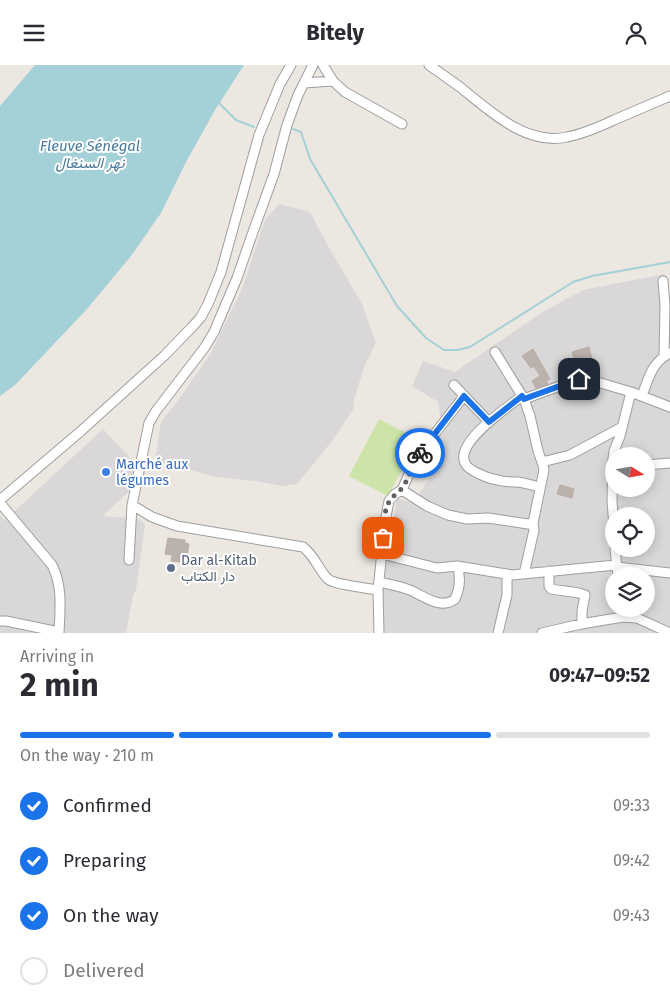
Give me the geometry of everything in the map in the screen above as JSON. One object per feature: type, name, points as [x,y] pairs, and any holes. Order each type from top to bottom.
[{"type":"street","points":[[0,621],[59,633],[60,591],[57,575],[52,565],[0,502],[165,355],[201,317],[221,272],[259,135],[280,84],[291,65]]},
{"type":"street","points":[[129,560],[132,505],[149,423],[214,332],[237,277],[274,174],[287,125],[298,95],[313,65]]},
{"type":"street","points":[[323,65],[333,81],[345,92],[402,124]]},
{"type":"street","points":[[429,65],[492,113],[518,130],[533,136],[565,138],[670,96]]},
{"type":"street","points":[[304,83],[333,81]]},
{"type":"street","points":[[642,396],[652,369],[659,360],[667,355],[663,281]]},
{"type":"street","points":[[495,352],[523,398],[544,467],[533,523],[534,530],[524,574]]},
{"type":"street","points":[[540,487],[498,481],[478,473],[464,462],[464,452],[476,433],[523,398],[579,379],[587,379],[631,392],[670,407]]},
{"type":"street","points":[[454,385],[489,422]]},
{"type":"street","points":[[615,447],[631,392]]},
{"type":"street","points":[[379,633],[379,586],[386,511],[389,501],[402,490],[416,458],[464,396]]},
{"type":"street","points":[[542,462],[570,455],[622,427]]},
{"type":"street","points":[[655,464],[670,463]]},
{"type":"street","points":[[402,490],[427,506],[456,517],[533,523]]},
{"type":"street","points":[[132,505],[152,517],[177,527],[303,547],[311,553],[329,580],[337,583],[408,589],[435,602],[450,602],[455,599],[458,593],[459,579],[457,566]]},
{"type":"street","points":[[382,554],[437,568],[457,566],[507,574],[605,569]]},
{"type":"street","points":[[549,571],[550,589],[585,595],[582,624]]},
{"type":"street","points":[[655,572],[670,573]]},
{"type":"street","points":[[498,633],[507,595],[507,574]]},
{"type":"street","points":[[542,633],[607,617]]},
{"type":"street","points":[[634,617],[670,633]]},
{"type":"shaded area","points":[[279,204],[310,212],[362,304],[376,343],[364,367],[354,400],[353,410],[332,441],[297,484],[283,486],[217,477],[155,461],[161,422],[211,353],[242,289],[265,220]]},
{"type":"shaded area","points":[[665,274],[666,302],[670,302],[670,633],[384,633],[383,587],[397,498],[413,503],[446,453],[438,402],[412,386],[423,361],[455,372],[541,313],[583,290]]},
{"type":"shaded area","points":[[103,429],[146,475],[103,516],[140,519],[145,525],[136,590],[133,595],[126,633],[0,633],[0,515],[5,520]]},
{"type":"green space","points":[[379,419],[418,439],[388,496],[349,476]]},
{"type":"water","name":"Fleuve Sénégal نهر السنغال","points":[[35,65],[244,65],[215,110],[186,162],[161,213],[131,256],[87,309],[16,384],[0,396],[0,106]]},
{"type":"building","points":[[589,347],[594,367],[577,371],[572,352]]},
{"type":"building","points":[[533,349],[550,379],[546,381],[548,384],[536,388],[532,381],[540,376],[534,366],[531,368],[522,356]]},
{"type":"building","points":[[560,485],[574,489],[572,498],[557,494]]},
{"type":"building","points":[[168,538],[185,540],[185,543],[189,544],[187,556],[181,555],[180,562],[171,561],[172,555],[165,554]]},
{"type":"waterway","points":[[218,102],[236,120],[254,127]]},
{"type":"waterway","points":[[293,129],[301,132],[310,159],[397,306],[426,338],[444,350],[470,347],[573,282],[592,276],[670,262]]},
{"type":"way so far","points":[[383,538],[389,501],[402,490],[420,453]]},
{"type":"place","name":"Marché aux légumes","points":[[106,472]]},
{"type":"place","name":"Dar al-Kitab دار الكتاب","points":[[171,568]]},
{"type":"route","points":[[420,453],[464,396],[489,422],[522,396],[524,399],[579,379]]}]
